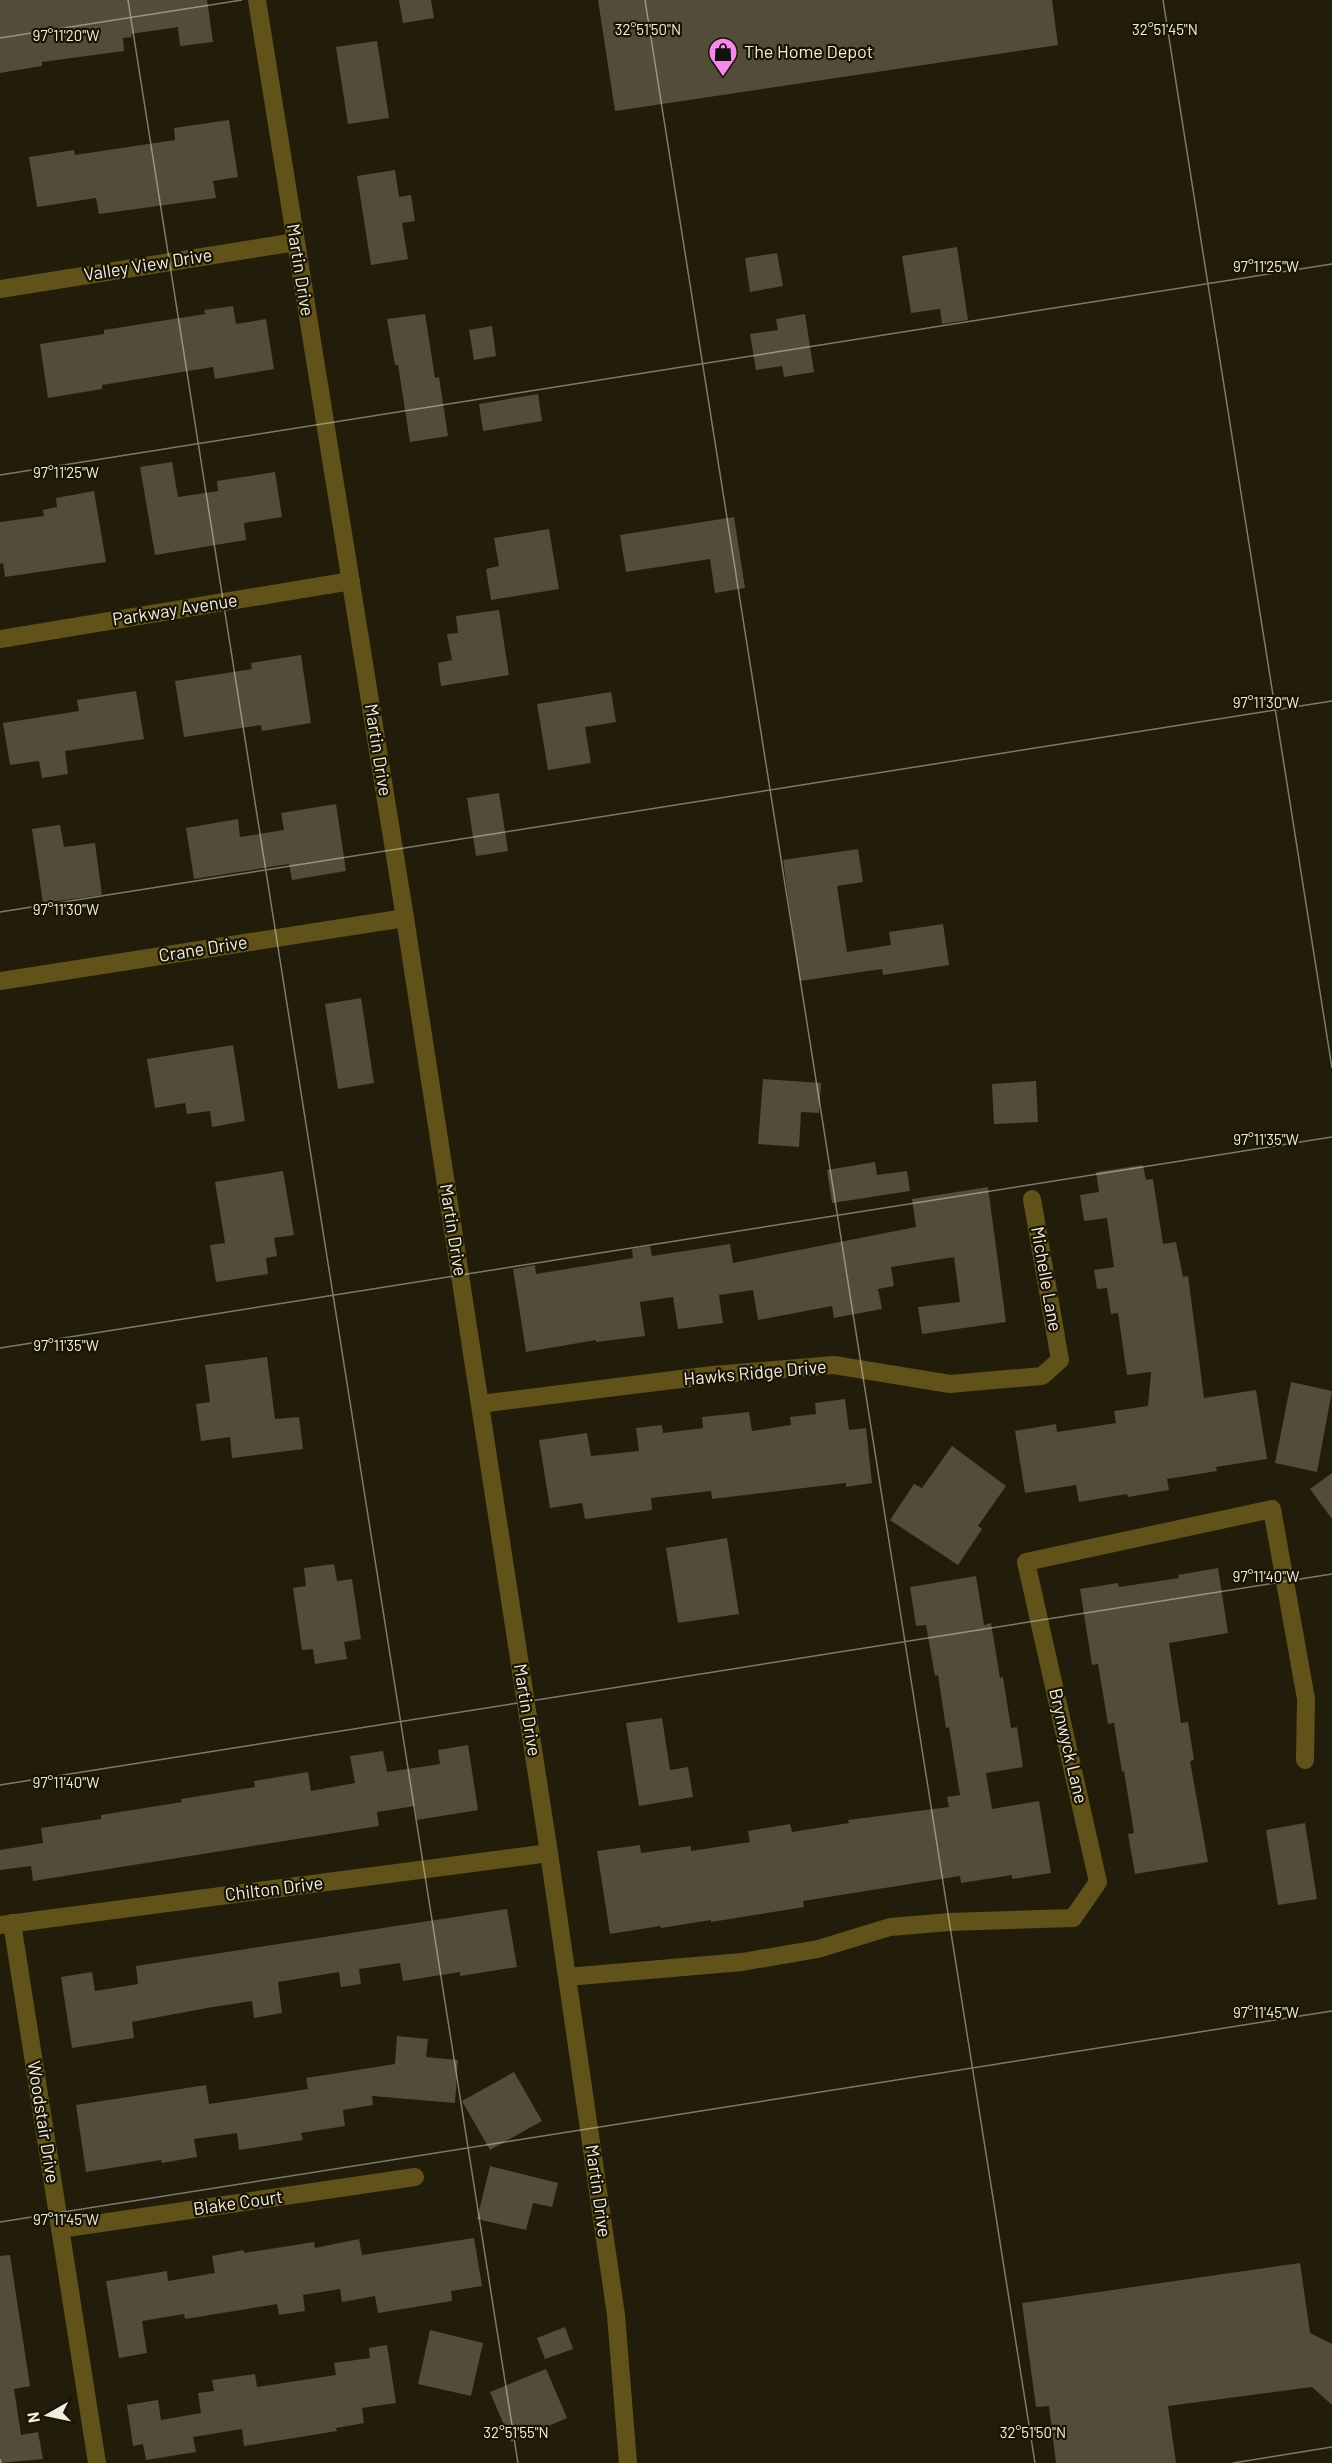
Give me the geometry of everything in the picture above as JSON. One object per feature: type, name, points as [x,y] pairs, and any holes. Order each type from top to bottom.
[{"type":"street","name":"Martin Drive","points":[[257,0],[405,918],[549,1853],[616,2316],[628,2463]]},
{"type":"street","name":"Valley View Drive","points":[[0,289],[296,242]]},
{"type":"street","name":"Parkway Avenue","points":[[0,639],[351,580]]},
{"type":"street","name":"Crane Drive","points":[[0,981],[405,918]]},
{"type":"street","name":"Michelle Lane","points":[[1032,1199],[1060,1360]]},
{"type":"street","name":"Hawks Ridge Drive","points":[[480,1404],[713,1375],[834,1365],[950,1384],[1042,1376],[1060,1360]]},
{"type":"street","name":"Brynwyck Lane","points":[[567,1977],[742,1962],[818,1949],[890,1927],[950,1922],[1074,1918],[1098,1882],[1026,1562],[1272,1509],[1306,1699],[1305,1760]]},
{"type":"street","name":"Chilton Drive","points":[[6,1924],[549,1853]]},
{"type":"street","name":"Woodstair Drive","points":[[6,1924],[60,2229],[97,2463]]},
{"type":"street","name":"Blake Court","points":[[60,2229],[415,2177]]},
{"type":"building","points":[[0,0],[207,0],[213,42],[180,46],[178,27],[131,34],[132,37],[123,38],[124,51],[42,62],[42,66],[0,73]]},
{"type":"building","points":[[399,0],[431,0],[434,18],[403,23]]},
{"type":"building","name":"The Home Depot","points":[[598,0],[1052,0],[1058,45],[615,111]]},
{"type":"building","points":[[377,41],[389,118],[348,124],[336,47]]},
{"type":"building","points":[[229,120],[238,177],[213,181],[216,198],[99,214],[96,198],[37,207],[29,157],[74,150],[75,155],[175,140],[174,128]]},
{"type":"building","points":[[395,170],[399,197],[411,195],[415,221],[402,223],[408,259],[371,265],[357,176]]},
{"type":"building","points":[[957,247],[968,320],[942,324],[940,309],[911,313],[902,256]]},
{"type":"building","points":[[777,253],[783,286],[750,292],[745,258]]},
{"type":"building","points":[[233,306],[236,324],[266,319],[274,369],[215,379],[213,367],[102,385],[102,389],[48,398],[40,344],[104,334],[104,330],[205,314],[204,310]]},
{"type":"building","points":[[425,314],[435,378],[439,377],[448,436],[410,442],[398,365],[395,365],[387,319]]},
{"type":"building","points":[[805,314],[814,372],[784,377],[782,366],[756,370],[750,334],[778,330],[776,319]]},
{"type":"building","points":[[492,326],[496,356],[474,360],[469,330]]},
{"type":"building","points":[[538,394],[542,421],[483,431],[479,404]]},
{"type":"building","points":[[172,462],[178,497],[218,491],[217,481],[275,472],[282,517],[244,523],[246,540],[155,555],[140,467]]},
{"type":"building","points":[[94,491],[106,562],[5,577],[3,563],[0,564],[0,522],[44,516],[43,510],[57,507],[56,498]]},
{"type":"building","points":[[734,517],[745,588],[715,593],[710,559],[626,572],[620,535]]},
{"type":"building","points":[[549,529],[559,589],[491,600],[486,569],[499,566],[494,538]]},
{"type":"building","points":[[499,610],[509,675],[441,686],[438,663],[452,660],[447,634],[458,633],[456,616]]},
{"type":"building","points":[[301,655],[311,723],[262,731],[261,725],[184,737],[175,681],[252,669],[251,663]]},
{"type":"building","points":[[136,691],[144,739],[65,751],[68,774],[42,778],[39,761],[10,765],[3,723],[79,711],[77,700]]},
{"type":"building","points":[[611,692],[616,722],[585,727],[591,763],[548,770],[537,704]]},
{"type":"building","points":[[499,793],[508,851],[476,856],[467,798]]},
{"type":"building","points":[[336,804],[346,871],[292,880],[289,864],[194,879],[186,828],[238,819],[240,837],[284,830],[281,813]]},
{"type":"building","points":[[60,825],[64,847],[95,843],[102,895],[43,903],[32,829]]},
{"type":"building","points":[[858,849],[863,882],[837,886],[847,952],[891,945],[889,932],[943,924],[949,965],[883,975],[882,969],[800,981],[783,860]]},
{"type":"building","points":[[361,998],[374,1083],[338,1089],[325,1004]]},
{"type":"building","points":[[233,1045],[245,1121],[212,1127],[210,1111],[187,1114],[185,1103],[155,1108],[147,1059]]},
{"type":"building","points":[[763,1079],[821,1083],[819,1113],[801,1112],[799,1147],[758,1144]]},
{"type":"building","points":[[1036,1081],[1038,1122],[994,1124],[992,1084]]},
{"type":"building","points":[[875,1162],[877,1175],[907,1171],[910,1191],[832,1203],[827,1170]]},
{"type":"building","points":[[1143,1165],[1146,1180],[1153,1179],[1163,1244],[1176,1242],[1183,1277],[1188,1276],[1204,1398],[1256,1390],[1267,1459],[1216,1467],[1217,1471],[1167,1479],[1169,1490],[1128,1497],[1127,1494],[1079,1502],[1076,1485],[1025,1493],[1015,1431],[1056,1424],[1057,1432],[1116,1423],[1114,1411],[1148,1406],[1151,1372],[1127,1375],[1118,1313],[1111,1314],[1107,1288],[1097,1289],[1094,1270],[1114,1267],[1107,1218],[1084,1221],[1080,1195],[1099,1192],[1096,1172]]},
{"type":"building","points":[[283,1171],[294,1235],[274,1238],[277,1256],[266,1258],[268,1274],[216,1282],[210,1245],[225,1243],[215,1182]]},
{"type":"building","points":[[988,1187],[1006,1322],[922,1334],[918,1307],[960,1302],[954,1257],[891,1267],[894,1286],[878,1289],[882,1309],[834,1318],[832,1306],[758,1320],[753,1290],[719,1295],[723,1323],[678,1329],[673,1297],[640,1302],[645,1336],[596,1342],[596,1340],[526,1352],[513,1269],[535,1265],[536,1274],[633,1258],[632,1249],[650,1246],[652,1256],[730,1244],[733,1263],[916,1227],[912,1199]]},
{"type":"building","points":[[267,1357],[275,1419],[299,1417],[303,1449],[232,1458],[230,1437],[201,1441],[196,1404],[210,1402],[205,1365]]},
{"type":"building","points":[[1291,1382],[1332,1391],[1317,1472],[1275,1463]]},
{"type":"building","points":[[845,1399],[849,1430],[866,1428],[872,1483],[846,1487],[846,1483],[712,1499],[711,1491],[651,1498],[652,1510],[585,1519],[582,1503],[550,1508],[539,1440],[587,1433],[591,1456],[639,1451],[636,1428],[662,1425],[663,1433],[703,1428],[702,1417],[749,1412],[752,1431],[791,1425],[790,1417],[816,1414],[815,1403]]},
{"type":"building","points":[[952,1446],[1006,1486],[978,1526],[982,1529],[958,1565],[890,1520],[914,1484],[922,1488]]},
{"type":"building","points":[[1332,1473],[1332,1519],[1310,1489]]},
{"type":"building","points":[[727,1538],[739,1614],[678,1623],[666,1548]]},
{"type":"building","points":[[334,1564],[337,1581],[352,1579],[361,1639],[344,1642],[347,1659],[315,1664],[313,1649],[302,1650],[293,1588],[306,1586],[304,1568]]},
{"type":"building","points":[[1218,1568],[1228,1633],[1169,1643],[1181,1723],[1188,1722],[1194,1760],[1190,1761],[1208,1862],[1135,1874],[1128,1834],[1134,1833],[1124,1771],[1122,1772],[1114,1723],[1108,1724],[1098,1664],[1092,1665],[1080,1589],[1118,1583],[1119,1587],[1179,1578],[1178,1575]]},
{"type":"building","points":[[976,1576],[984,1625],[991,1623],[1011,1728],[1017,1727],[1023,1767],[986,1773],[992,1809],[1039,1801],[1051,1873],[1012,1879],[1012,1875],[961,1883],[960,1876],[803,1901],[804,1907],[711,1922],[711,1920],[661,1928],[660,1926],[610,1934],[597,1851],[640,1845],[641,1853],[691,1846],[691,1851],[750,1842],[748,1831],[790,1824],[792,1832],[849,1823],[848,1820],[949,1807],[947,1797],[960,1795],[949,1727],[946,1728],[938,1675],[935,1676],[926,1625],[916,1626],[910,1587]]},
{"type":"building","points":[[662,1718],[670,1770],[688,1767],[693,1797],[639,1806],[626,1723]]},
{"type":"building","points":[[468,1745],[478,1810],[417,1820],[415,1806],[377,1812],[379,1826],[33,1881],[31,1866],[0,1870],[0,1850],[43,1843],[41,1828],[101,1819],[101,1815],[255,1787],[254,1781],[308,1772],[311,1791],[355,1783],[350,1756],[383,1751],[387,1772],[440,1764],[438,1750]]},
{"type":"building","points":[[1305,1823],[1317,1899],[1278,1905],[1266,1830]]},
{"type":"building","points":[[507,1909],[517,1967],[460,1976],[460,1972],[403,1981],[400,1963],[359,1969],[361,1984],[341,1987],[339,1972],[278,1982],[282,2013],[254,2018],[252,2001],[207,2008],[132,2022],[134,2038],[72,2048],[61,1977],[92,1972],[95,1991],[138,1984],[136,1966]]},
{"type":"building","points":[[397,2036],[428,2039],[426,2057],[458,2060],[455,2103],[372,2096],[373,2105],[343,2110],[345,2126],[301,2133],[303,2140],[239,2150],[237,2133],[194,2139],[197,2157],[162,2163],[161,2160],[86,2172],[76,2105],[206,2085],[209,2104],[308,2089],[306,2078],[395,2064]]},
{"type":"building","points":[[514,2072],[542,2121],[490,2150],[462,2101]]},
{"type":"building","points":[[490,2166],[558,2183],[552,2207],[533,2203],[526,2230],[477,2219]]},
{"type":"building","points":[[474,2238],[482,2286],[451,2291],[452,2301],[378,2313],[375,2296],[342,2302],[340,2289],[303,2295],[305,2311],[279,2315],[277,2304],[185,2319],[184,2314],[142,2321],[147,2353],[119,2358],[106,2281],[167,2271],[168,2281],[215,2273],[212,2256],[244,2250],[244,2253],[314,2242],[315,2248],[359,2239],[362,2255]]},
{"type":"building","points":[[10,2255],[30,2386],[14,2389],[21,2435],[38,2432],[43,2459],[0,2463],[0,2256]]},
{"type":"building","points":[[1300,2263],[1310,2333],[1332,2344],[1332,2405],[1312,2387],[1168,2406],[1176,2463],[1056,2463],[1049,2406],[1036,2407],[1022,2303]]},
{"type":"building","points":[[565,2327],[573,2349],[545,2359],[537,2338]]},
{"type":"building","points":[[430,2330],[483,2343],[471,2396],[418,2384]]},
{"type":"building","points":[[387,2345],[396,2403],[362,2408],[364,2423],[336,2428],[337,2431],[244,2446],[242,2429],[193,2437],[196,2452],[146,2460],[143,2444],[133,2446],[127,2405],[158,2400],[161,2420],[201,2413],[198,2393],[214,2391],[212,2380],[255,2374],[257,2387],[336,2375],[334,2363],[370,2358],[369,2348]]},
{"type":"building","points":[[546,2369],[567,2418],[511,2442],[490,2392]]},
{"type":"place","name":"The Home Depot","points":[[723,78]]}]
